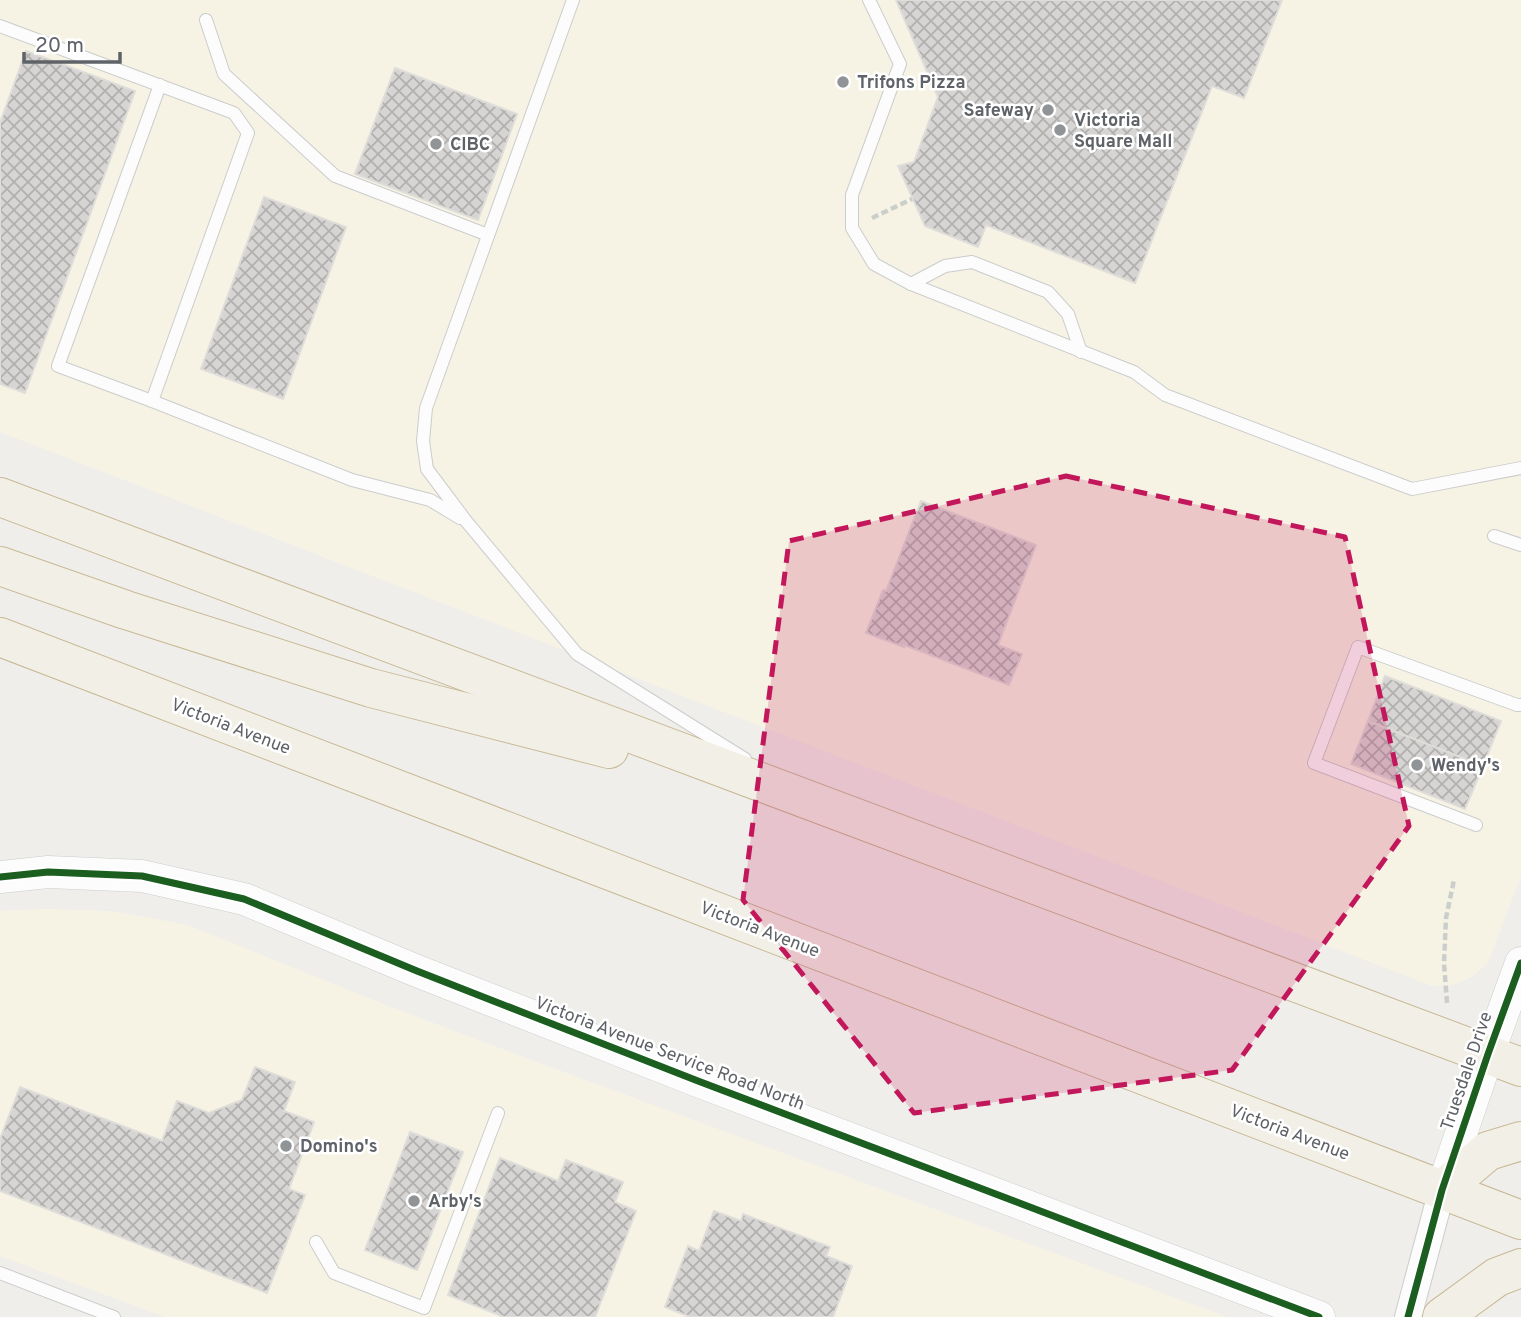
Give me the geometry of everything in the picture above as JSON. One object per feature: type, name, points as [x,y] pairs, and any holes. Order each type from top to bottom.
[{"type":"highway","points":[[0,497],[1504,1061]]},
{"type":"highway","points":[[0,566],[139,614],[372,688],[814,802]]},
{"type":"highway","name":"Victoria Avenue","points":[[0,637],[1521,1220]]},
{"type":"highway","points":[[1442,1190],[1488,1151],[1521,1141]]},
{"type":"highway","points":[[1442,1317],[1497,1277],[1521,1268]]},
{"type":"street","name":"Victoria Avenue Service Road North","points":[[0,877],[48,872],[142,876],[244,900],[698,1081],[1318,1317]]},
{"type":"street","name":"Truesdale Drive","points":[[1442,1190],[1504,1061],[1521,963]]},
{"type":"street","points":[[1408,1317],[1442,1190]]},
{"type":"lane","points":[[573,0],[426,408],[423,441],[427,469],[466,521],[577,654],[814,802]]},
{"type":"lane","points":[[869,0],[900,64],[852,195],[852,228],[874,264],[911,284],[1134,372],[1165,395],[1412,489],[1521,468]]},
{"type":"lane","points":[[206,20],[224,74],[335,176],[488,234]]},
{"type":"lane","points":[[0,26],[234,113],[248,133],[152,401]]},
{"type":"lane","points":[[160,85],[58,366],[352,480],[430,500],[466,521]]},
{"type":"lane","points":[[911,284],[945,266],[972,262],[1048,292],[1068,314],[1081,352]]},
{"type":"lane","points":[[1494,536],[1521,545]]},
{"type":"lane","points":[[1476,825],[1314,763],[1358,648],[1521,705]]},
{"type":"lane","points":[[316,1242],[334,1273],[424,1308],[498,1113]]},
{"type":"lane","points":[[0,1273],[114,1317]]},
{"type":"path","points":[[852,228],[912,198]]},
{"type":"path","points":[[1449,1039],[1444,963],[1446,918],[1454,880]]},
{"type":"highlighted area","points":[[1066,476],[1345,537],[1409,826],[1232,1070],[914,1113],[743,900],[789,541]]},
{"type":"shaded area","points":[[0,0],[1521,0],[1521,876],[1488,963],[1470,978],[1452,985],[1432,986],[0,432]]},
{"type":"shaded area","points":[[0,911],[112,911],[188,925],[386,1005],[537,1062],[1227,1317],[165,1317],[0,1256]]},
{"type":"building","name":"Victoria Square Mall","points":[[896,0],[1282,0],[1244,98],[1212,86],[1135,283],[986,225],[978,247],[925,226],[898,166],[914,162],[938,97]]},
{"type":"building","points":[[26,51],[135,91],[25,393],[0,384],[0,123]]},
{"type":"building","points":[[395,68],[517,114],[478,220],[355,174]]},
{"type":"building","points":[[264,197],[346,227],[283,399],[201,369]]},
{"type":"building","points":[[921,501],[1036,545],[998,645],[1022,654],[1009,685],[866,633],[883,590],[886,591]]},
{"type":"building","points":[[1385,676],[1501,721],[1483,766],[1368,721]]},
{"type":"building","name":"Wendy's","points":[[1368,721],[1483,766],[1465,809],[1351,764]]},
{"type":"building","points":[[255,1067],[295,1082],[284,1111],[314,1122],[289,1189],[305,1195],[267,1293],[0,1191],[0,1139],[20,1087],[162,1141],[177,1101],[209,1113],[242,1100]]},
{"type":"building","name":"Arby's","points":[[410,1132],[463,1152],[417,1270],[365,1250]]},
{"type":"building","points":[[500,1158],[558,1181],[566,1160],[623,1182],[615,1202],[636,1211],[595,1317],[504,1317],[448,1295]]},
{"type":"building","points":[[714,1211],[741,1221],[743,1214],[830,1247],[826,1256],[852,1266],[833,1317],[690,1317],[665,1307],[688,1246],[699,1251]]},
{"type":"cycle path","points":[[0,877],[48,872],[142,876],[244,899],[417,971],[698,1081],[1319,1317]]},
{"type":"cycle path","points":[[1408,1317],[1442,1190],[1521,963]]},
{"type":"place","name":"Trifons Pizza","points":[[843,82]]},
{"type":"place","name":"Safeway","points":[[1048,110]]},
{"type":"place","name":"Victoria Square Mall","points":[[1060,130]]},
{"type":"place","name":"CIBC","points":[[436,144]]},
{"type":"place","name":"Wendy's","points":[[1417,765]]},
{"type":"place","name":"Domino's","points":[[286,1146]]},
{"type":"place","name":"Arby's","points":[[414,1201]]}]
